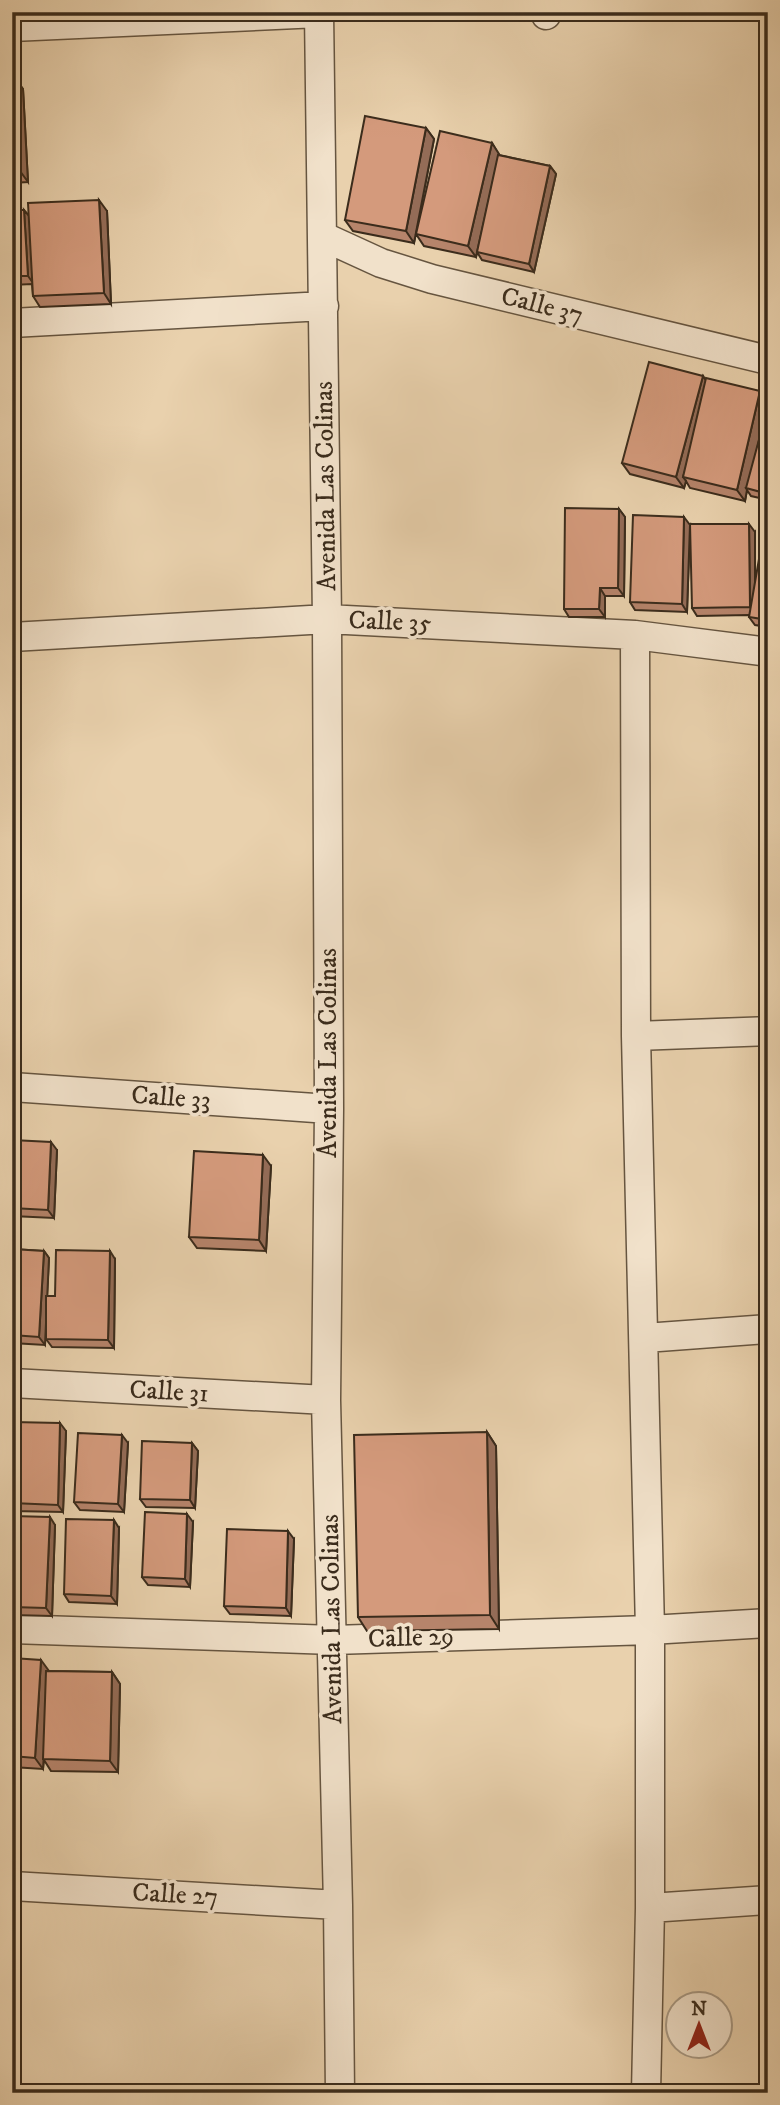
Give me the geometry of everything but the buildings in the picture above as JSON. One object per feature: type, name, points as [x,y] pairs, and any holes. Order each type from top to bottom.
[{"type":"street","points":[[12,27],[319,13]]},
{"type":"street","name":"Avenida Las Colinas","points":[[319,13],[327,619],[329,1109],[326,1400],[333,1640],[340,2093]]},
{"type":"street","name":"Calle 37","points":[[322,236],[381,263],[432,279],[768,360]]},
{"type":"street","points":[[12,323],[324,306]]},
{"type":"street","name":"Calle 35","points":[[12,637],[327,619],[635,635],[768,652]]},
{"type":"street","points":[[635,635],[636,1036],[650,1630],[650,1908],[646,2093]]},
{"type":"street","points":[[636,1036],[768,1031]]},
{"type":"street","name":"Calle 33","points":[[12,1087],[329,1109]]},
{"type":"street","points":[[645,1338],[768,1329]]},
{"type":"street","name":"Calle 31","points":[[12,1383],[326,1400]]},
{"type":"street","name":"Calle 29","points":[[12,1629],[333,1640],[650,1630],[768,1623]]},
{"type":"street","name":"Calle 27","points":[[12,1886],[338,1905]]},
{"type":"street","points":[[650,1908],[768,1900]]}]
